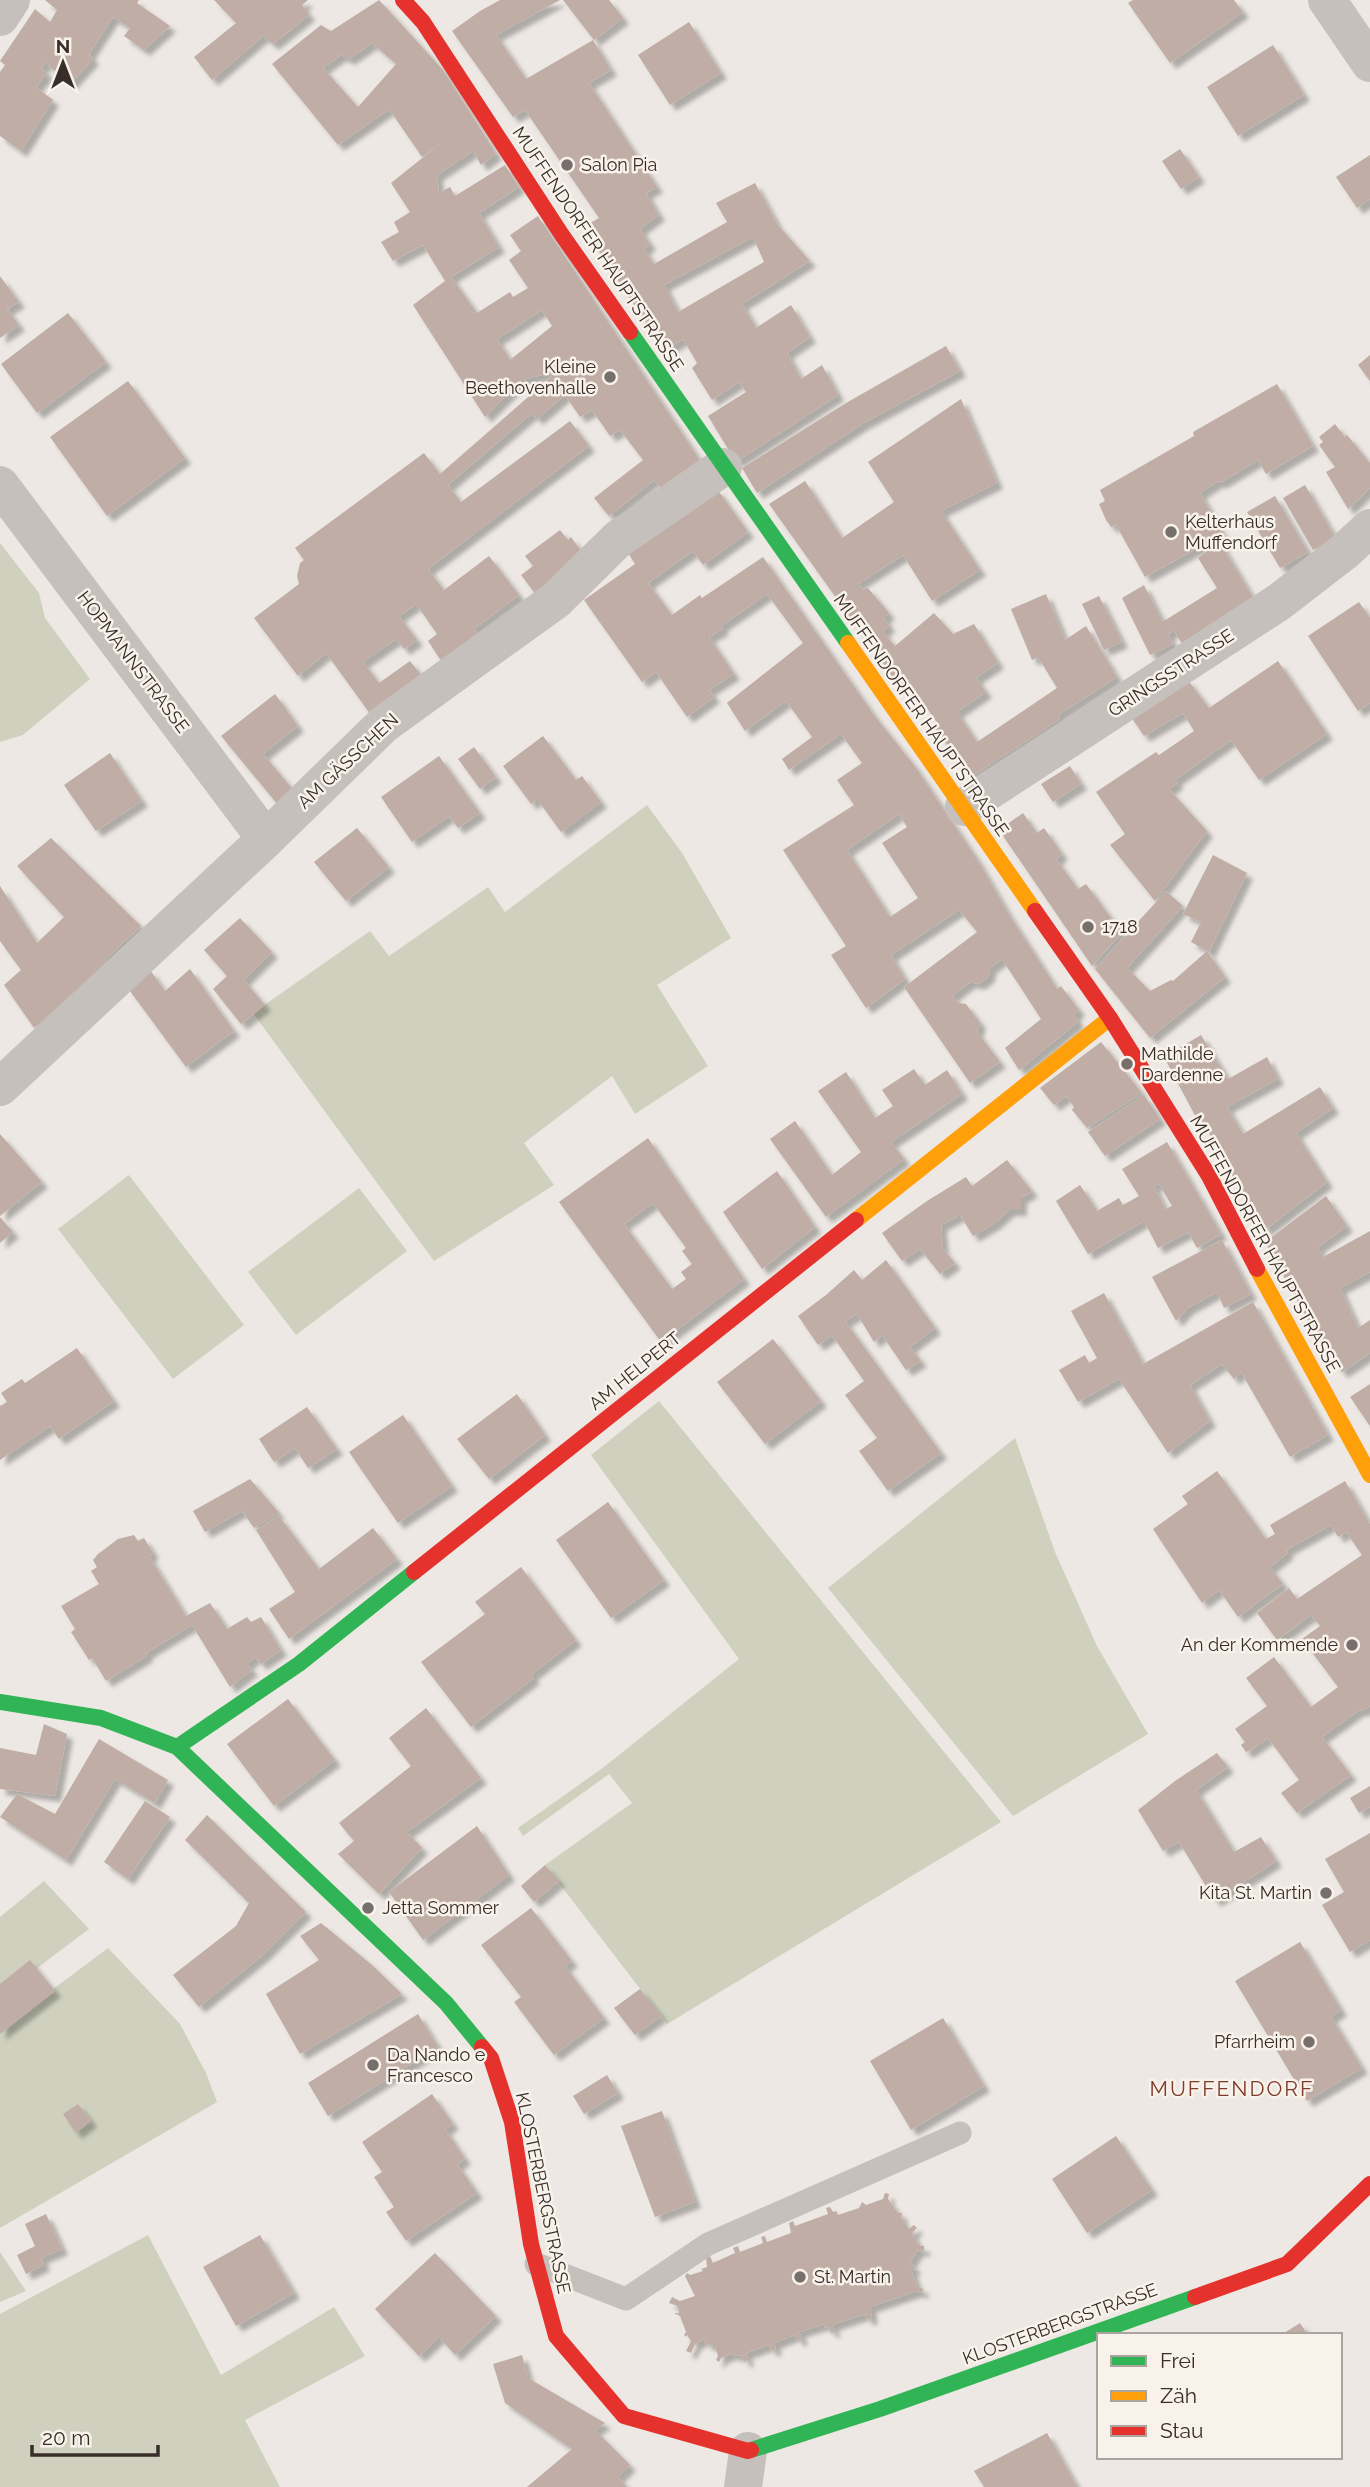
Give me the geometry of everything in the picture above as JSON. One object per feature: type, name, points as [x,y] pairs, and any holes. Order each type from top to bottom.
[{"type":"street","points":[[0,17],[11,0]]},
{"type":"street","name":"MUFFENDORFER HAUPTSTRASSE","points":[[403,0],[423,22],[562,235],[1110,1018],[1209,1176],[1247,1252],[1370,1475]]},
{"type":"street","points":[[1326,0],[1370,63]]},
{"type":"street","name":"AM GÄSSCHEN","points":[[0,1087],[266,839],[384,724],[556,600],[618,539],[723,467]]},
{"type":"street","name":"HOPMANNSTRASSE","points":[[0,485],[266,839]]},
{"type":"street","name":"GRINGSSTRASSE","points":[[964,807],[1279,602],[1370,528]]},
{"type":"street","name":"AM HELPERT","points":[[177,1747],[299,1664],[1110,1018]]},
{"type":"street","name":"KLOSTERBERGSTRASSE","points":[[0,1702],[101,1718],[177,1747],[446,2003],[491,2058],[512,2122],[524,2211],[556,2336],[624,2416],[746,2469],[893,2404],[1287,2264],[1370,2184]]},
{"type":"lane","points":[[536,2264],[626,2299],[708,2244],[960,2133]]},
{"type":"green space","points":[[0,543],[39,593],[45,618],[90,679],[23,735],[0,742]]},
{"type":"green space","points":[[647,805],[682,853],[731,938],[657,985],[708,1066],[635,1114],[612,1076],[524,1143],[554,1185],[434,1261],[253,1013],[370,931],[389,956],[488,887],[505,912]]},
{"type":"green space","points":[[129,1175],[244,1325],[173,1379],[58,1229]]},
{"type":"green space","points":[[359,1188],[407,1251],[296,1335],[248,1272]]},
{"type":"green space","points":[[659,1401],[1001,1822],[667,2024],[545,1865],[632,1803],[609,1774],[523,1836],[518,1828],[604,1767],[739,1659],[591,1455]]},
{"type":"green space","points":[[1015,1438],[1055,1552],[1097,1646],[1148,1734],[1013,1816],[828,1588]]},
{"type":"green space","points":[[44,1881],[89,1929],[0,1996],[0,1917]]},
{"type":"green space","points":[[108,1948],[180,2024],[206,2073],[217,2102],[0,2228],[0,2029]]},
{"type":"green space","points":[[148,2235],[221,2375],[334,2307],[365,2356],[245,2420],[280,2487],[0,2487],[0,2314]]},
{"type":"green space","points":[[0,2252],[26,2291],[0,2302]]},
{"type":"building","points":[[45,0],[139,0],[137,3],[170,26],[144,50],[124,36],[130,28],[113,17],[89,54],[93,59],[70,84],[46,63],[41,68],[47,73],[36,87],[53,100],[21,151],[0,136],[0,72],[5,65],[0,61],[35,9],[50,22],[57,10]]},
{"type":"building","points":[[214,0],[308,0],[302,5],[309,15],[273,44],[263,36],[212,80],[194,57],[236,23]]},
{"type":"building","points":[[379,0],[443,70],[496,154],[481,165],[473,151],[437,175],[439,193],[450,187],[455,196],[505,165],[519,187],[479,213],[499,247],[451,277],[477,313],[510,292],[513,297],[528,288],[509,260],[521,251],[510,235],[538,216],[703,465],[667,495],[654,480],[609,516],[594,498],[643,460],[620,430],[610,436],[592,410],[580,417],[565,395],[537,419],[532,413],[448,485],[461,502],[570,421],[589,446],[428,569],[444,590],[489,556],[519,595],[474,629],[480,636],[442,662],[428,641],[437,634],[416,604],[399,616],[417,640],[404,649],[396,639],[363,662],[379,683],[410,661],[422,676],[371,715],[326,653],[298,676],[254,618],[299,584],[297,576],[300,563],[304,560],[295,548],[424,453],[440,474],[552,376],[550,373],[522,380],[485,417],[413,305],[445,281],[423,245],[393,261],[381,242],[399,232],[394,222],[410,212],[391,183],[446,139],[422,157],[389,109],[338,145],[272,64],[321,25],[331,31]],"holes":[[[372,43],[396,64],[358,107],[323,68],[341,55],[349,59]],[[542,310],[552,326],[510,360],[497,339]]]},
{"type":"building","points":[[500,0],[560,0],[496,35],[526,79],[593,40],[611,70],[589,83],[657,187],[646,193],[659,215],[640,229],[650,244],[644,249],[654,264],[727,222],[716,203],[755,183],[777,224],[810,261],[742,304],[756,328],[791,305],[810,337],[787,353],[801,379],[822,365],[838,395],[736,462],[708,416],[746,392],[739,382],[712,400],[692,368],[697,363],[683,339],[664,351],[583,227],[599,218],[525,110],[513,117],[452,31]],"holes":[[[753,237],[764,262],[678,312],[664,285]]]},
{"type":"building","points":[[563,0],[609,0],[623,18],[594,40]]},
{"type":"building","points":[[1133,0],[1234,0],[1243,12],[1170,63],[1128,3]]},
{"type":"building","points":[[689,22],[721,73],[670,105],[638,55]]},
{"type":"building","points":[[1273,45],[1304,95],[1238,136],[1207,87]]},
{"type":"building","points":[[1180,149],[1199,177],[1181,189],[1162,161]]},
{"type":"building","points":[[1370,155],[1370,199],[1357,208],[1336,177]]},
{"type":"building","points":[[0,276],[19,302],[7,309],[19,325],[0,338]]},
{"type":"building","points":[[68,313],[106,362],[37,413],[1,364]]},
{"type":"building","points":[[946,346],[960,371],[862,424],[757,493],[742,468],[846,403]]},
{"type":"building","points":[[1370,355],[1370,381],[1358,365]]},
{"type":"building","points":[[128,381],[185,458],[107,516],[50,437]]},
{"type":"building","name":"Kelterhaus Muffendorf","points":[[1277,384],[1313,446],[1266,474],[1258,460],[1200,493],[1226,540],[1221,544],[1255,601],[1183,645],[1174,631],[1168,634],[1173,644],[1150,655],[1122,598],[1144,585],[1162,621],[1167,619],[1217,588],[1198,558],[1207,551],[1203,545],[1145,577],[1116,525],[1111,527],[1106,520],[1099,504],[1105,501],[1100,490]]},
{"type":"building","points":[[961,399],[997,483],[941,511],[980,570],[932,601],[903,555],[858,584],[863,590],[867,587],[889,613],[884,618],[889,626],[883,632],[895,646],[934,613],[953,634],[974,624],[998,663],[976,678],[986,692],[957,712],[977,742],[1057,688],[1038,657],[1032,660],[1011,609],[1046,594],[1065,640],[1086,626],[1117,677],[1058,715],[1060,719],[971,777],[935,729],[939,725],[904,676],[897,683],[769,504],[805,481],[842,538],[894,502],[868,462]]},
{"type":"building","points":[[1335,424],[1370,463],[1370,488],[1348,509],[1326,472],[1335,467],[1319,445],[1323,442],[1319,437]]},
{"type":"building","points":[[1305,485],[1335,537],[1313,550],[1283,498]]},
{"type":"building","points":[[717,489],[748,532],[703,565],[693,551],[648,583],[672,615],[763,557],[874,715],[914,765],[977,859],[1057,989],[1061,986],[1079,1010],[1074,1015],[1078,1022],[1019,1070],[1005,1048],[1041,1019],[1002,959],[990,968],[989,976],[979,984],[970,982],[952,996],[958,1003],[966,1004],[980,1023],[977,1032],[1000,1062],[970,1083],[904,987],[977,932],[959,910],[891,955],[905,979],[866,1008],[831,955],[846,946],[783,850],[854,805],[837,780],[862,763],[841,734],[789,770],[782,759],[812,737],[786,701],[745,731],[727,703],[803,643],[767,594],[709,637],[734,674],[709,690],[714,697],[687,717],[656,672],[642,682],[584,600],[635,564],[628,553]],"holes":[[[899,814],[907,827],[882,843],[918,898],[890,917],[847,850]]]},
{"type":"building","points":[[1275,496],[1308,552],[1280,568],[1247,512]]},
{"type":"building","points":[[560,530],[568,540],[571,537],[584,555],[537,596],[521,575],[533,566],[525,556]]},
{"type":"building","points":[[1099,596],[1122,642],[1104,650],[1082,604]]},
{"type":"building","points":[[1359,602],[1370,618],[1370,703],[1358,711],[1308,636]]},
{"type":"building","points":[[1278,661],[1327,734],[1259,780],[1231,740],[1175,780],[1178,783],[1169,789],[1207,831],[1155,901],[1110,845],[1125,834],[1096,792],[1156,752],[1159,755],[1194,731],[1183,713],[1144,736],[1129,714],[1187,679],[1209,708]]},
{"type":"building","points":[[275,694],[298,726],[263,754],[295,792],[279,806],[221,736]]},
{"type":"building","points":[[543,736],[576,780],[582,776],[601,802],[561,832],[537,799],[531,804],[503,766]]},
{"type":"building","points":[[474,747],[496,777],[480,789],[458,759]]},
{"type":"building","points":[[110,753],[142,801],[96,831],[64,785]]},
{"type":"building","points":[[439,756],[480,813],[458,828],[449,816],[412,842],[381,797]]},
{"type":"building","points":[[1070,766],[1081,784],[1053,802],[1041,784]]},
{"type":"building","points":[[1023,813],[1037,833],[1044,828],[1062,854],[1056,859],[1078,889],[1086,884],[1122,933],[1092,966],[999,830]]},
{"type":"building","points":[[357,828],[389,867],[346,901],[314,862]]},
{"type":"building","points":[[51,838],[141,926],[105,960],[107,963],[34,1028],[4,985],[21,970],[0,941],[0,886],[37,943],[64,917],[17,866]]},
{"type":"building","points":[[1213,855],[1247,873],[1209,952],[1191,942],[1201,922],[1183,914]]},
{"type":"building","points":[[1166,891],[1183,906],[1127,968],[1150,991],[1173,981],[1207,951],[1225,977],[1150,1038],[1095,969]]},
{"type":"building","points":[[240,918],[272,952],[244,980],[265,1005],[241,1024],[213,989],[227,976],[204,950]]},
{"type":"building","points":[[190,969],[234,1031],[186,1067],[127,987],[150,970],[165,991]]},
{"type":"building","points":[[1201,1035],[1228,1079],[1267,1057],[1278,1079],[1227,1107],[1243,1134],[1320,1087],[1333,1108],[1296,1133],[1327,1182],[1265,1230],[1231,1176],[1203,1121],[1199,1123],[1164,1057]]},
{"type":"building","points":[[1101,1042],[1142,1093],[1087,1128],[1072,1110],[1074,1107],[1066,1096],[1054,1105],[1040,1088]]},
{"type":"building","points":[[914,1069],[925,1085],[947,1070],[962,1094],[891,1142],[904,1159],[826,1217],[770,1139],[795,1121],[832,1175],[861,1152],[818,1091],[846,1072],[875,1118],[893,1106],[882,1090]]},
{"type":"building","points":[[1144,1095],[1160,1119],[1105,1156],[1088,1132]]},
{"type":"building","points":[[0,1134],[42,1182],[0,1216]]},
{"type":"building","points":[[648,1138],[744,1279],[661,1342],[559,1202]],"holes":[[[653,1203],[686,1248],[682,1251],[692,1264],[681,1272],[686,1279],[672,1289],[624,1224]]]},
{"type":"building","points":[[1167,1142],[1221,1234],[1197,1248],[1188,1232],[1158,1248],[1144,1221],[1088,1254],[1056,1201],[1080,1185],[1097,1211],[1119,1198],[1123,1205],[1139,1196],[1122,1169]],"holes":[[[1159,1184],[1172,1206],[1165,1209],[1154,1186]]]},
{"type":"building","points":[[1007,1160],[1032,1191],[1021,1198],[1021,1210],[1009,1210],[995,1223],[973,1236],[960,1215],[941,1225],[943,1249],[955,1263],[940,1274],[920,1249],[902,1261],[882,1233],[966,1177],[972,1186]]},
{"type":"building","points":[[777,1171],[815,1227],[762,1269],[723,1212]]},
{"type":"building","points":[[1326,1196],[1347,1226],[1318,1247],[1323,1257],[1370,1231],[1370,1272],[1340,1288],[1358,1328],[1370,1320],[1370,1353],[1342,1372],[1322,1346],[1265,1242]]},
{"type":"building","points":[[0,1217],[13,1232],[0,1243]]},
{"type":"building","points":[[1222,1240],[1251,1294],[1224,1308],[1217,1292],[1188,1308],[1176,1321],[1152,1277]]},
{"type":"building","points":[[886,1260],[935,1328],[910,1347],[921,1361],[906,1370],[882,1335],[874,1342],[857,1314],[845,1321],[941,1453],[888,1491],[859,1451],[877,1438],[845,1395],[864,1381],[832,1335],[818,1345],[798,1316],[854,1270],[862,1280]]},
{"type":"building","points":[[1104,1293],[1143,1364],[1253,1302],[1328,1435],[1290,1457],[1241,1372],[1234,1379],[1222,1364],[1190,1385],[1210,1421],[1168,1453],[1119,1379],[1078,1402],[1059,1370],[1085,1355],[1089,1363],[1097,1358],[1071,1311]]},
{"type":"building","points":[[773,1339],[821,1401],[765,1444],[717,1382]]},
{"type":"building","points":[[77,1348],[114,1401],[59,1439],[50,1426],[0,1460],[0,1406],[7,1402],[1,1393],[22,1379],[25,1383]]},
{"type":"building","points":[[1370,1384],[1370,1426],[1350,1397]]},
{"type":"building","points":[[517,1394],[545,1435],[489,1479],[457,1439]]},
{"type":"building","points":[[307,1407],[337,1449],[308,1468],[295,1448],[274,1462],[259,1439]]},
{"type":"building","points":[[403,1415],[452,1486],[398,1523],[349,1452]]},
{"type":"building","points":[[1217,1471],[1266,1539],[1275,1534],[1270,1525],[1345,1481],[1370,1524],[1370,1706],[1359,1710],[1322,1737],[1351,1775],[1297,1813],[1281,1793],[1299,1780],[1268,1738],[1246,1752],[1241,1745],[1245,1742],[1235,1729],[1267,1706],[1246,1678],[1274,1657],[1311,1707],[1338,1687],[1302,1639],[1320,1626],[1311,1615],[1277,1640],[1257,1613],[1289,1588],[1297,1599],[1362,1555],[1346,1532],[1338,1537],[1331,1525],[1286,1550],[1288,1553],[1270,1567],[1283,1584],[1238,1617],[1219,1590],[1202,1603],[1153,1529],[1188,1504],[1182,1496]]},
{"type":"building","points":[[250,1479],[279,1513],[254,1528],[242,1511],[205,1532],[193,1511]]},
{"type":"building","points":[[608,1502],[664,1580],[611,1618],[556,1540]]},
{"type":"building","points":[[279,1516],[319,1569],[373,1528],[397,1559],[289,1639],[269,1609],[295,1592],[256,1530]]},
{"type":"building","points":[[134,1535],[138,1541],[144,1538],[153,1553],[149,1556],[186,1616],[210,1603],[227,1629],[247,1617],[251,1622],[261,1617],[281,1650],[261,1664],[255,1657],[247,1664],[252,1670],[230,1687],[192,1625],[106,1681],[71,1632],[75,1629],[61,1606],[99,1584],[91,1571],[97,1567],[93,1560],[98,1554],[118,1539]]},
{"type":"building","points":[[521,1567],[576,1640],[531,1675],[534,1678],[471,1727],[421,1662],[485,1614],[475,1602]]},
{"type":"building","points":[[288,1699],[335,1760],[274,1806],[227,1744]]},
{"type":"building","points":[[426,1708],[481,1778],[407,1832],[422,1848],[379,1894],[338,1854],[354,1841],[339,1823],[411,1766],[389,1738]]},
{"type":"building","points":[[44,1724],[67,1734],[55,1796],[0,1789],[0,1748],[36,1755]]},
{"type":"building","points":[[99,1739],[168,1780],[155,1803],[115,1779],[66,1860],[0,1817],[17,1794],[55,1814]]},
{"type":"building","points":[[1217,1753],[1228,1767],[1196,1790],[1234,1852],[1261,1837],[1276,1861],[1215,1901],[1179,1842],[1163,1851],[1138,1810]]},
{"type":"building","points":[[1370,1786],[1370,1807],[1359,1813],[1350,1798]]},
{"type":"building","points":[[145,1801],[170,1817],[128,1879],[104,1862]]},
{"type":"building","points":[[207,1815],[306,1912],[263,1955],[199,2007],[173,1975],[236,1926],[249,1903],[185,1840]]},
{"type":"building","points":[[477,1826],[509,1875],[423,1940],[389,1892]]},
{"type":"building","points":[[1370,1833],[1370,1940],[1350,1952],[1322,1905],[1344,1892],[1325,1859]]},
{"type":"building","points":[[545,1865],[559,1881],[534,1902],[521,1886]]},
{"type":"building","points":[[531,1908],[572,1961],[565,1966],[604,2018],[554,2055],[514,2002],[521,1997],[481,1945]]},
{"type":"building","points":[[321,1923],[402,1994],[300,2054],[266,1994],[319,1960],[300,1936]]},
{"type":"building","name":"Pfarrheim","points":[[1300,1942],[1341,2010],[1331,2017],[1362,2068],[1307,2101],[1235,1981]]},
{"type":"building","points":[[30,1960],[55,1991],[0,2034],[0,1984]]},
{"type":"building","points":[[640,1989],[661,2016],[635,2035],[614,2008]]},
{"type":"building","name":"Da Nando e Francesco","points":[[418,2014],[438,2047],[328,2116],[308,2083]]},
{"type":"building","points":[[943,2018],[984,2086],[911,2130],[870,2061]]},
{"type":"building","points":[[607,2075],[618,2093],[584,2114],[573,2096]]},
{"type":"building","points":[[432,2094],[453,2124],[445,2129],[465,2159],[457,2164],[477,2193],[406,2241],[386,2212],[394,2207],[374,2177],[382,2172],[362,2142]]},
{"type":"building","points":[[78,2104],[91,2121],[76,2133],[63,2114]]},
{"type":"building","points":[[662,2111],[695,2202],[655,2217],[621,2126]]},
{"type":"building","points":[[1116,2136],[1152,2190],[1087,2233],[1052,2179]]},
{"type":"building","name":"St. Martin","points":[[885,2193],[889,2194],[888,2199],[898,2213],[902,2213],[901,2218],[909,2229],[914,2225],[917,2228],[912,2233],[918,2246],[924,2246],[924,2251],[918,2250],[910,2262],[916,2269],[911,2270],[917,2286],[923,2289],[922,2293],[917,2291],[870,2307],[872,2318],[867,2320],[865,2314],[832,2325],[835,2332],[831,2332],[829,2327],[825,2328],[824,2324],[799,2332],[802,2339],[798,2341],[795,2335],[774,2343],[776,2349],[771,2351],[769,2345],[746,2353],[748,2360],[744,2362],[742,2355],[734,2356],[733,2353],[721,2358],[719,2362],[716,2360],[718,2356],[715,2346],[706,2344],[704,2339],[695,2344],[691,2353],[686,2351],[691,2341],[684,2335],[686,2332],[680,2316],[674,2313],[679,2313],[678,2306],[669,2303],[672,2297],[680,2301],[695,2296],[685,2276],[687,2273],[690,2275],[703,2271],[701,2269],[707,2267],[706,2258],[710,2256],[713,2263],[735,2253],[733,2248],[738,2246],[740,2252],[763,2243],[761,2237],[765,2236],[767,2242],[791,2233],[789,2223],[793,2221],[795,2226],[828,2214],[826,2208],[830,2207],[838,2215],[859,2208],[862,2202],[866,2205],[883,2199]]},
{"type":"building","points":[[46,2214],[62,2249],[41,2258],[44,2265],[26,2274],[17,2255],[35,2246],[25,2224]]},
{"type":"building","points":[[260,2235],[294,2293],[236,2326],[203,2267]]},
{"type":"building","points":[[435,2253],[496,2316],[455,2355],[439,2337],[419,2356],[375,2309]]},
{"type":"building","points":[[1300,2323],[1307,2333],[1284,2333]]},
{"type":"building","points":[[522,2355],[528,2378],[605,2423],[595,2430],[630,2465],[618,2477],[627,2487],[527,2487],[572,2449],[505,2403],[493,2364]]},
{"type":"building","points":[[1047,2433],[1077,2487],[984,2487],[974,2471]]},
{"type":"traffic: fast","points":[[630,332],[848,643]]},
{"type":"traffic: fast","points":[[177,1747],[299,1664],[414,1572]]},
{"type":"traffic: fast","points":[[0,1702],[101,1718],[177,1747],[446,2003],[482,2047]]},
{"type":"traffic: fast","points":[[751,2450],[880,2409],[1195,2297]]},
{"type":"traffic: slow","points":[[848,643],[1035,911]]},
{"type":"traffic: slow","points":[[856,1220],[1110,1018]]},
{"type":"traffic: slow","points":[[1257,1269],[1370,1475]]},
{"type":"traffic: jam","points":[[403,0],[423,22],[562,235],[630,332]]},
{"type":"traffic: jam","points":[[1035,911],[1110,1018],[1209,1176],[1257,1269]]},
{"type":"traffic: jam","points":[[414,1572],[856,1220]]},
{"type":"traffic: jam","points":[[482,2047],[491,2058],[512,2122],[531,2244],[556,2336],[624,2416],[751,2450]]},
{"type":"traffic: jam","points":[[1195,2297],[1287,2264],[1370,2184]]},
{"type":"place","name":"Salon Pia","points":[[567,165]]},
{"type":"place","name":"Kleine Beethovenhalle","points":[[610,377]]},
{"type":"place","name":"Kelterhaus Muffendorf","points":[[1171,532]]},
{"type":"place","name":"1718","points":[[1088,927]]},
{"type":"place","name":"Mathilde Dardenne","points":[[1127,1064]]},
{"type":"place","name":"An der Kommende","points":[[1352,1645]]},
{"type":"place","name":"Kita St. Martin","points":[[1326,1893]]},
{"type":"place","name":"Jetta Sommer","points":[[368,1908]]},
{"type":"place","name":"Pfarrheim","points":[[1309,2042]]},
{"type":"place","name":"Da Nando e Francesco","points":[[373,2065]]},
{"type":"place","name":"St. Martin","points":[[800,2277]]},
{"type":"district","name":"MUFFENDORF","points":[[1232,2089]]}]
